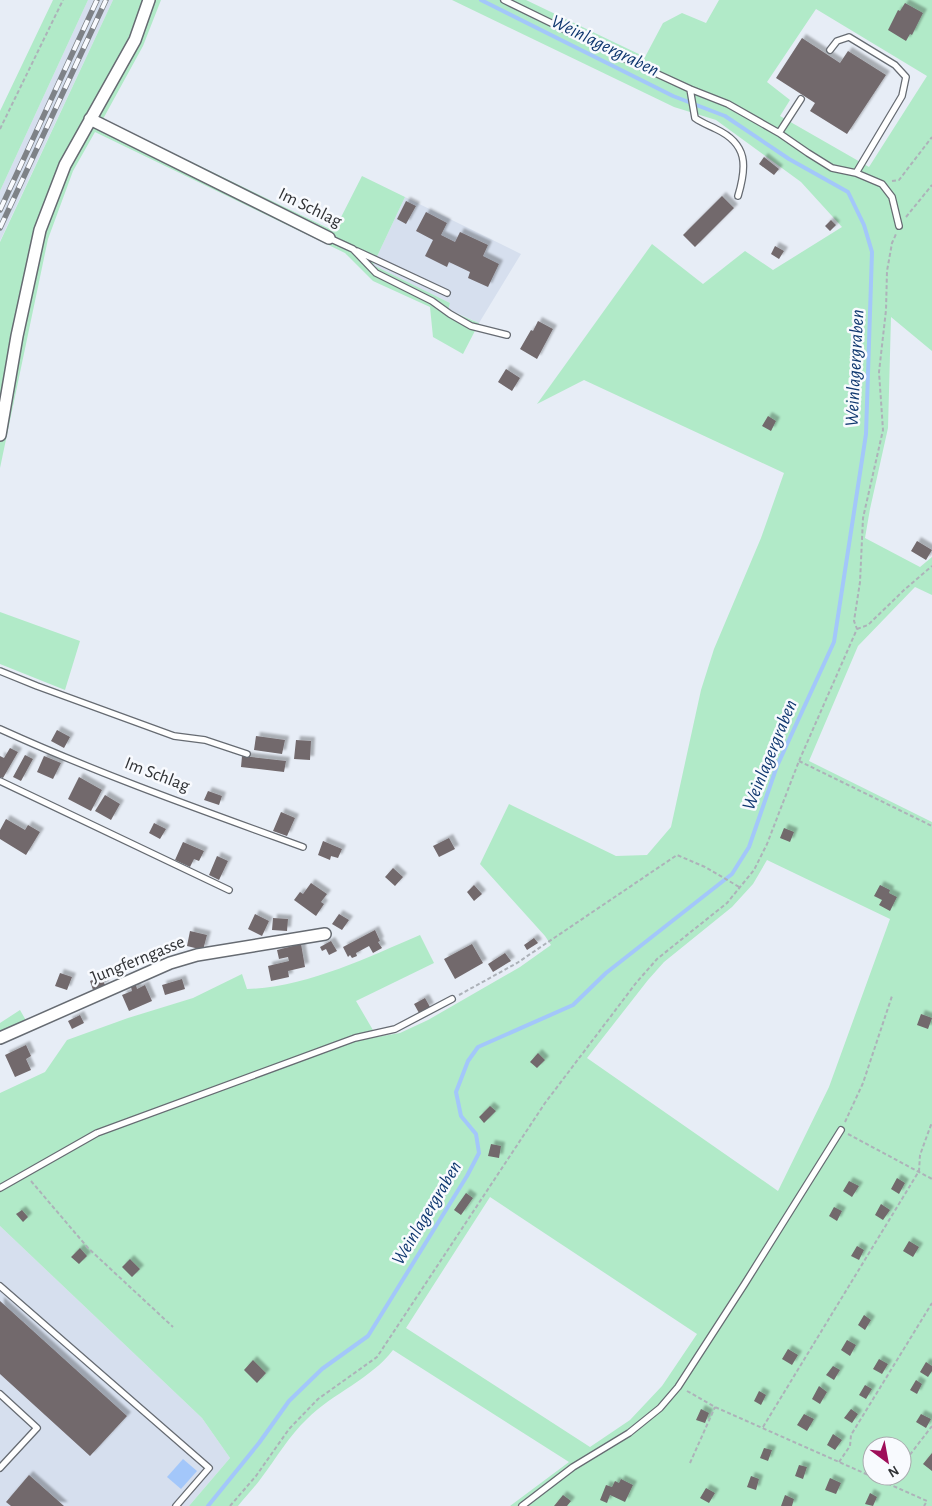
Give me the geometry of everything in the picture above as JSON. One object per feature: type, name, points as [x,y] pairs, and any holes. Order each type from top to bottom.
[{"type":"street","points":[[0,435],[17,336],[40,230],[65,165],[135,40],[149,0]]},
{"type":"street","name":"Im Schlag","points":[[90,120],[329,238]]},
{"type":"street","name":"Jungferngasse","points":[[0,1038],[170,963],[197,955],[325,934]]},
{"type":"lane","points":[[504,0],[690,89],[728,104],[780,133],[832,168],[856,173],[882,184],[892,197],[899,226]]},
{"type":"lane","points":[[830,50],[837,40],[849,38],[895,65],[906,77],[902,96],[856,173]]},
{"type":"lane","points":[[690,89],[695,118],[704,125],[716,128],[732,139],[741,149],[745,165],[738,196]]},
{"type":"lane","points":[[780,133],[801,99]]},
{"type":"lane","name":"Im Schlag","points":[[329,238],[353,249],[376,273],[432,301],[471,326],[508,334]]},
{"type":"lane","points":[[353,249],[448,293]]},
{"type":"lane","points":[[0,671],[174,736],[206,740],[246,754]]},
{"type":"lane","name":"Im Schlag","points":[[0,729],[158,795],[303,847]]},
{"type":"lane","points":[[0,781],[229,890]]},
{"type":"lane","points":[[0,1188],[97,1133],[355,1038],[395,1029],[452,999]]},
{"type":"lane","points":[[522,1506],[573,1467],[629,1433],[660,1408],[678,1387],[841,1130]]},
{"type":"lane","points":[[0,1286],[209,1468],[176,1506]]},
{"type":"lane","points":[[0,1394],[38,1428],[0,1468]]},
{"type":"path","points":[[0,129],[63,0]]},
{"type":"path","points":[[882,184],[899,180],[932,137]]},
{"type":"path","points":[[230,1506],[256,1476],[289,1429],[318,1399],[377,1356],[545,1103],[636,983],[656,959],[727,904],[742,888],[754,870],[767,844],[799,761],[857,629],[854,621],[860,582],[863,518],[883,430],[879,372],[886,310],[887,271],[892,243],[899,226],[932,185]]},
{"type":"path","points":[[857,629],[868,625],[932,566]]},
{"type":"path","points":[[799,761],[932,826]]},
{"type":"path","points":[[452,999],[517,962],[677,855],[705,866],[742,888]]},
{"type":"path","points":[[892,996],[864,1083],[841,1130],[932,1179]]},
{"type":"path","points":[[762,1427],[919,1171],[920,1155],[932,1122]]},
{"type":"path","points":[[25,1173],[88,1248],[173,1327]]},
{"type":"path","points":[[839,1462],[850,1446],[851,1435],[932,1304]]},
{"type":"path","points":[[678,1387],[715,1407],[862,1472]]},
{"type":"path","points":[[690,1463],[715,1407]]},
{"type":"path","points":[[912,1452],[932,1426]]},
{"type":"path","points":[[893,1486],[927,1501],[924,1506]]},
{"type":"shaded area","points":[[88,0],[113,0],[0,241],[0,191]]},
{"type":"shaded area","points":[[405,197],[521,254],[479,323],[448,309],[450,303],[373,265]]},
{"type":"shaded area","points":[[0,1226],[202,1418],[230,1458],[189,1506],[0,1506]]},
{"type":"green space","points":[[53,0],[88,0],[0,191],[0,111]]},
{"type":"green space","points":[[113,0],[161,0],[143,46],[103,119],[334,231],[362,176],[405,197],[373,265],[450,303],[448,310],[479,323],[463,354],[433,337],[430,307],[373,281],[345,253],[95,132],[73,171],[48,239],[0,468],[0,242]]},
{"type":"green space","points":[[452,0],[526,0],[645,57],[663,23],[682,13],[706,23],[719,0],[932,0],[932,351],[891,317],[888,428],[865,538],[920,567],[932,557],[932,595],[915,587],[858,646],[809,761],[932,822],[932,1506],[510,1506],[569,1462],[393,1350],[363,1378],[328,1401],[307,1419],[238,1506],[189,1506],[230,1458],[202,1418],[0,1226],[0,1093],[45,1072],[67,1040],[128,1018],[193,998],[242,974],[247,989],[292,983],[336,970],[420,935],[434,963],[356,1001],[377,1037],[400,1033],[428,1020],[520,967],[551,945],[480,864],[509,804],[616,856],[647,855],[671,827],[701,690],[714,649],[761,538],[784,473],[584,380],[537,404],[652,244],[703,284],[745,251],[773,270],[842,227],[801,182],[716,120],[674,107]],"holes":[[[816,9],[927,76],[869,167],[780,116],[790,100],[767,82]],[[767,860],[890,919],[829,1087],[778,1191],[587,1058],[664,962],[732,907],[753,884]],[[490,1197],[697,1334],[662,1386],[630,1420],[590,1447],[406,1328]]]},
{"type":"green space","points":[[0,612],[80,641],[65,690],[0,664]]},
{"type":"green space","points":[[20,1010],[28,1024],[0,1036],[0,1023]]},
{"type":"water","points":[[183,1459],[197,1471],[181,1489],[167,1477]]},
{"type":"building","points":[[905,3],[923,13],[912,35],[910,34],[906,41],[888,30],[898,10],[900,11]]},
{"type":"building","points":[[802,38],[840,63],[848,51],[886,75],[847,134],[810,111],[815,103],[776,78]]},
{"type":"building","points":[[764,157],[779,169],[774,175],[759,164]]},
{"type":"building","points":[[722,196],[734,208],[695,247],[683,235]]},
{"type":"building","points":[[406,201],[416,206],[406,224],[397,219]]},
{"type":"building","points":[[426,212],[447,223],[441,235],[455,242],[460,232],[488,245],[483,256],[499,264],[488,287],[468,278],[470,272],[449,262],[447,267],[425,256],[433,240],[416,231]]},
{"type":"building","points":[[831,220],[836,225],[830,231],[825,226]]},
{"type":"building","points":[[775,246],[784,251],[779,259],[771,254]]},
{"type":"building","points":[[538,321],[553,329],[537,359],[520,349]]},
{"type":"building","points":[[506,369],[520,378],[512,391],[498,382]]},
{"type":"building","points":[[768,416],[776,421],[771,431],[762,426]]},
{"type":"building","points":[[917,541],[932,550],[926,560],[911,551]]},
{"type":"building","points":[[57,730],[70,737],[64,748],[51,741]]},
{"type":"building","points":[[256,736],[285,740],[282,754],[254,750]]},
{"type":"building","points":[[296,740],[311,741],[310,760],[294,759]]},
{"type":"building","points":[[10,748],[18,752],[3,778],[0,777],[0,756],[4,758]]},
{"type":"building","points":[[25,755],[33,759],[21,781],[13,777]]},
{"type":"building","points":[[44,756],[61,763],[53,779],[37,772]]},
{"type":"building","points":[[242,756],[286,761],[284,772],[241,767]]},
{"type":"building","points":[[79,777],[102,790],[91,811],[68,799]]},
{"type":"building","points":[[208,791],[222,796],[219,805],[204,800]]},
{"type":"building","points":[[105,795],[120,804],[111,820],[95,811]]},
{"type":"building","points":[[281,812],[295,818],[287,836],[273,831]]},
{"type":"building","points":[[6,819],[25,830],[28,825],[40,832],[26,855],[0,839],[0,830]]},
{"type":"building","points":[[154,823],[166,829],[160,839],[149,833]]},
{"type":"building","points":[[784,828],[794,832],[790,842],[780,838]]},
{"type":"building","points":[[449,838],[455,849],[439,857],[433,846]]},
{"type":"building","points":[[323,841],[342,849],[338,858],[331,856],[330,860],[318,855]]},
{"type":"building","points":[[183,842],[204,851],[199,861],[194,859],[190,867],[175,860]]},
{"type":"building","points":[[217,856],[228,861],[219,880],[209,875]]},
{"type":"building","points":[[393,868],[403,877],[395,886],[385,877]]},
{"type":"building","points":[[311,883],[327,894],[321,902],[324,904],[316,916],[294,900],[300,892],[303,894]]},
{"type":"building","points":[[474,885],[482,894],[474,901],[467,892]]},
{"type":"building","points":[[880,885],[890,890],[889,893],[897,897],[890,911],[879,905],[882,900],[874,896]]},
{"type":"building","points":[[255,914],[269,921],[262,936],[248,929]]},
{"type":"building","points":[[339,914],[349,920],[342,930],[332,924]]},
{"type":"building","points":[[273,918],[288,919],[287,931],[272,930]]},
{"type":"building","points":[[375,930],[380,941],[378,942],[382,948],[373,953],[369,946],[356,953],[357,956],[352,958],[350,955],[348,957],[343,947]]},
{"type":"building","points":[[190,931],[207,935],[203,950],[187,946]]},
{"type":"building","points":[[534,938],[538,943],[527,950],[524,945]]},
{"type":"building","points":[[331,941],[337,951],[329,955],[326,949],[322,951],[320,947]]},
{"type":"building","points":[[301,944],[305,967],[288,971],[289,977],[271,981],[268,966],[289,961],[288,957],[279,959],[277,950]]},
{"type":"building","points":[[472,944],[483,963],[455,979],[444,959]]},
{"type":"building","points":[[505,953],[511,961],[493,972],[488,964]]},
{"type":"building","points":[[60,973],[72,977],[67,990],[55,986]]},
{"type":"building","points":[[101,976],[105,985],[93,990],[90,981]]},
{"type":"building","points":[[182,979],[185,989],[165,995],[162,985]]},
{"type":"building","points":[[136,985],[137,989],[145,985],[152,1001],[129,1011],[122,995],[132,991],[131,987]]},
{"type":"building","points":[[425,998],[430,1007],[419,1013],[414,1004]]},
{"type":"building","points":[[921,1014],[932,1018],[928,1029],[917,1025]]},
{"type":"building","points":[[80,1015],[84,1023],[72,1029],[68,1021]]},
{"type":"building","points":[[26,1045],[31,1056],[26,1059],[31,1070],[15,1077],[5,1055]]},
{"type":"building","points":[[538,1053],[545,1060],[537,1068],[530,1062]]},
{"type":"building","points":[[490,1106],[496,1111],[484,1123],[479,1117]]},
{"type":"building","points":[[491,1144],[501,1146],[499,1158],[488,1156]]},
{"type":"building","points":[[897,1178],[905,1183],[899,1194],[891,1189]]},
{"type":"building","points":[[849,1181],[859,1186],[852,1197],[843,1191]]},
{"type":"building","points":[[466,1193],[473,1198],[461,1215],[454,1210]]},
{"type":"building","points":[[881,1204],[890,1210],[883,1220],[875,1215]]},
{"type":"building","points":[[834,1207],[842,1211],[837,1221],[829,1216]]},
{"type":"building","points":[[22,1210],[28,1217],[23,1222],[16,1214]]},
{"type":"building","points":[[909,1241],[919,1247],[913,1257],[903,1251]]},
{"type":"building","points":[[857,1246],[864,1250],[859,1260],[851,1256]]},
{"type":"building","points":[[80,1248],[87,1256],[79,1264],[71,1257]]},
{"type":"building","points":[[130,1259],[140,1269],[132,1277],[122,1267]]},
{"type":"building","points":[[0,1301],[127,1416],[90,1456],[0,1374]]},
{"type":"building","points":[[864,1315],[871,1320],[865,1330],[858,1325]]},
{"type":"building","points":[[847,1340],[856,1345],[850,1356],[841,1350]]},
{"type":"building","points":[[788,1349],[798,1355],[792,1365],[782,1359]]},
{"type":"building","points":[[879,1359],[888,1364],[882,1374],[873,1369]]},
{"type":"building","points":[[253,1360],[266,1373],[257,1383],[244,1370]]},
{"type":"building","points":[[926,1362],[932,1366],[932,1371],[928,1377],[920,1372]]},
{"type":"building","points":[[833,1366],[840,1370],[834,1380],[826,1375]]},
{"type":"building","points":[[916,1380],[922,1384],[917,1394],[910,1390]]},
{"type":"building","points":[[865,1385],[872,1389],[866,1399],[859,1395]]},
{"type":"building","points":[[819,1386],[827,1392],[820,1404],[812,1399]]},
{"type":"building","points":[[759,1391],[766,1395],[761,1405],[754,1401]]},
{"type":"building","points":[[701,1409],[709,1413],[705,1423],[696,1420]]},
{"type":"building","points":[[851,1409],[858,1414],[852,1423],[844,1418]]},
{"type":"building","points":[[804,1414],[814,1419],[807,1431],[797,1425]]},
{"type":"building","points":[[921,1414],[931,1419],[926,1428],[916,1422]]},
{"type":"building","points":[[833,1434],[842,1440],[835,1450],[827,1445]]},
{"type":"building","points":[[764,1448],[772,1450],[768,1461],[760,1458]]},
{"type":"building","points":[[932,1453],[932,1471],[923,1464]]},
{"type":"building","points":[[799,1465],[807,1467],[803,1479],[795,1476]]},
{"type":"building","points":[[29,1475],[64,1506],[11,1506],[6,1502]]},
{"type":"building","points":[[751,1476],[759,1479],[756,1490],[747,1487]]},
{"type":"building","points":[[830,1478],[841,1483],[836,1494],[825,1490]]},
{"type":"building","points":[[621,1479],[633,1485],[625,1502],[610,1495],[607,1503],[600,1500],[606,1485],[612,1487],[615,1481],[619,1483]]},
{"type":"building","points":[[706,1488],[715,1493],[709,1503],[700,1498]]},
{"type":"building","points":[[870,1493],[877,1497],[873,1506],[865,1504]]},
{"type":"building","points":[[563,1495],[571,1501],[567,1506],[554,1506]]},
{"type":"building","points":[[785,1495],[794,1499],[792,1506],[781,1506]]},
{"type":"waterway","name":"Weinlagergraben","points":[[208,1506],[259,1443],[289,1401],[322,1369],[368,1336],[467,1176],[479,1153],[476,1134],[461,1116],[456,1092],[468,1061],[478,1047],[573,1005],[606,973],[732,874],[749,847],[777,766],[834,642],[866,434],[872,252],[864,225],[848,192],[789,159],[725,116],[673,96],[481,0]]},
{"type":"railway","points":[[0,210],[97,0]]},
{"type":"railway","points":[[0,228],[106,0]]}]
